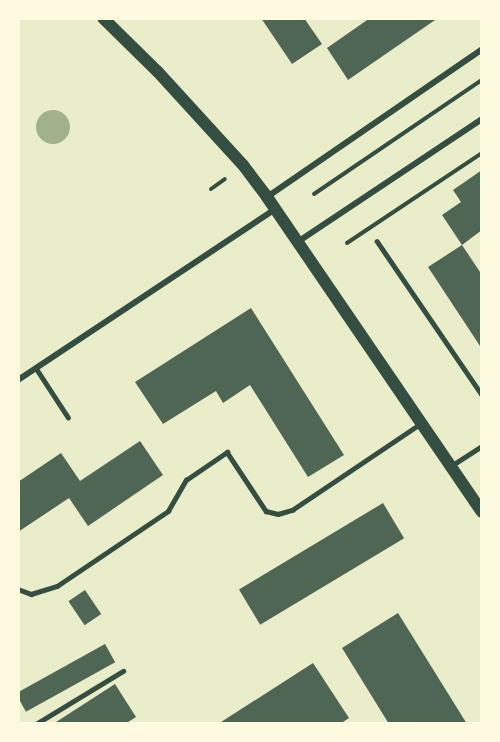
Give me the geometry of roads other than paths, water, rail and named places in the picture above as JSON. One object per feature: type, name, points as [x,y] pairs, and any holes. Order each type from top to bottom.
[{"type":"main road","points":[[103,18],[158,72],[243,165],[299,241],[420,424],[482,512]]},
{"type":"street","points":[[267,197],[482,49]]},
{"type":"street","points":[[299,241],[482,119]]},
{"type":"street","points":[[18,380],[276,209]]},
{"type":"lane","points":[[377,241],[482,395]]},
{"type":"lane","points":[[36,368],[68,417]]},
{"type":"lane","points":[[18,590],[31,594],[57,586],[168,511],[186,480],[227,452],[266,511],[278,514],[292,510],[420,424]]},
{"type":"lane","points":[[451,466],[482,446]]},
{"type":"lane","points":[[36,724],[123,671]]}]
